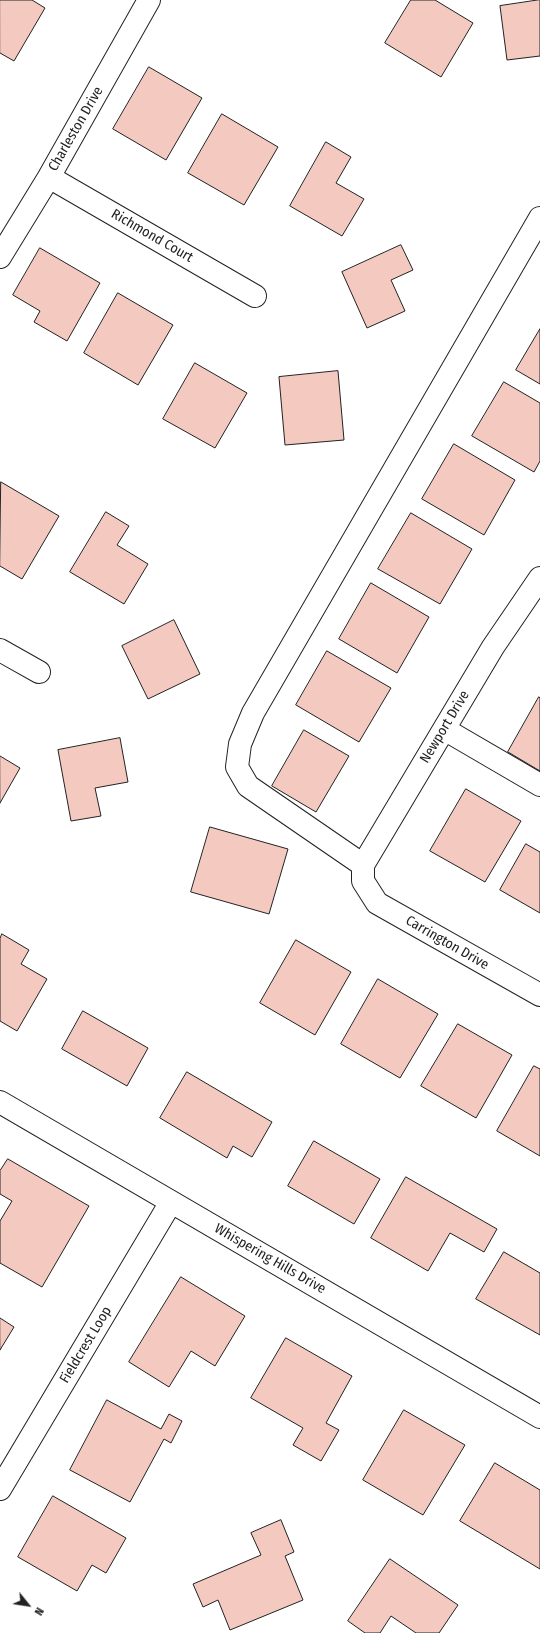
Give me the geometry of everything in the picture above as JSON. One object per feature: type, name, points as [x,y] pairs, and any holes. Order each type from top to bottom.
[{"type":"street","name":"Charleston Drive","points":[[0,257],[49,177],[149,0]]},
{"type":"street","name":"Richmond Court","points":[[49,177],[255,296]]},
{"type":"street","points":[[363,873],[248,786],[237,767],[240,744],[253,713],[540,218]]},
{"type":"street","name":"Newport Drive","points":[[363,873],[444,729],[493,647],[540,578]]},
{"type":"street","points":[[0,650],[39,672]]},
{"type":"street","points":[[444,729],[540,785]]},
{"type":"street","name":"Carrington Drive","points":[[363,873],[377,903],[540,996]]},
{"type":"street","name":"Whispering Hills Drive","points":[[0,1102],[540,1417]]},
{"type":"street","name":"Fieldcrest Loop","points":[[0,1489],[171,1202]]},
{"type":"building","points":[[0,0],[32,0],[45,8],[14,61],[0,53]]},
{"type":"building","points":[[411,0],[435,0],[473,23],[441,77],[385,43]]},
{"type":"building","points":[[540,0],[540,56],[507,60],[500,6]]},
{"type":"building","points":[[149,67],[202,98],[166,160],[113,129]]},
{"type":"building","points":[[222,114],[278,147],[244,205],[188,173]]},
{"type":"building","points":[[326,142],[351,157],[336,183],[364,199],[342,236],[290,206]]},
{"type":"building","points":[[401,245],[413,270],[391,280],[405,311],[367,328],[342,272]]},
{"type":"building","points":[[40,248],[100,283],[67,341],[34,322],[40,311],[13,295]]},
{"type":"building","points":[[118,293],[173,325],[138,385],[84,353]]},
{"type":"building","points":[[540,329],[540,384],[516,370]]},
{"type":"building","points":[[195,363],[247,393],[215,448],[163,419]]},
{"type":"building","points":[[338,371],[344,440],[285,445],[279,377]]},
{"type":"building","points":[[504,382],[540,403],[540,461],[534,472],[472,436]]},
{"type":"building","points":[[454,444],[515,480],[484,535],[422,499]]},
{"type":"building","points":[[1,482],[59,516],[22,579],[0,566]]},
{"type":"building","points":[[106,512],[129,526],[117,545],[148,564],[124,604],[70,572]]},
{"type":"building","points":[[411,513],[472,549],[440,604],[378,569]]},
{"type":"building","points":[[371,583],[429,617],[397,673],[339,639]]},
{"type":"building","points":[[174,620],[200,674],[148,699],[122,646]]},
{"type":"building","points":[[327,651],[391,688],[359,742],[296,705]]},
{"type":"building","points":[[539,697],[540,698],[540,771],[508,752]]},
{"type":"building","points":[[304,730],[349,756],[316,812],[272,786]]},
{"type":"building","points":[[120,738],[128,782],[95,788],[101,816],[71,821],[58,750]]},
{"type":"building","points":[[0,756],[20,768],[0,803]]},
{"type":"building","points":[[466,789],[521,821],[485,882],[430,851]]},
{"type":"building","points":[[210,827],[288,849],[269,914],[191,892]]},
{"type":"building","points":[[526,844],[540,852],[540,913],[500,890]]},
{"type":"building","points":[[2,934],[29,950],[21,964],[47,979],[17,1031],[0,1021],[0,939]]},
{"type":"building","points":[[296,940],[351,972],[315,1035],[260,1003]]},
{"type":"building","points":[[378,979],[438,1014],[400,1078],[341,1044]]},
{"type":"building","points":[[83,1011],[148,1048],[127,1086],[62,1049]]},
{"type":"building","points":[[458,1024],[512,1055],[476,1118],[421,1086]]},
{"type":"building","points":[[534,1066],[540,1069],[540,1156],[497,1131]]},
{"type":"building","points":[[187,1072],[272,1122],[252,1157],[233,1146],[227,1158],[160,1118]]},
{"type":"building","points":[[314,1141],[380,1179],[354,1224],[288,1186]]},
{"type":"building","points":[[8,1159],[89,1206],[42,1287],[0,1263],[0,1221],[12,1201],[0,1194],[0,1171]]},
{"type":"building","points":[[406,1177],[497,1229],[484,1252],[450,1233],[428,1271],[371,1238]]},
{"type":"building","points":[[504,1252],[540,1273],[540,1335],[476,1299]]},
{"type":"building","points":[[181,1277],[245,1316],[215,1366],[191,1351],[169,1387],[129,1362]]},
{"type":"building","points":[[0,1318],[14,1327],[0,1350]]},
{"type":"building","points":[[286,1338],[352,1376],[326,1423],[339,1430],[321,1461],[293,1445],[303,1428],[251,1398]]},
{"type":"building","points":[[107,1400],[161,1429],[169,1414],[182,1421],[171,1443],[164,1439],[130,1502],[70,1470]]},
{"type":"building","points":[[404,1410],[465,1445],[423,1515],[363,1480]]},
{"type":"building","points":[[495,1463],[540,1490],[540,1569],[460,1521]]},
{"type":"building","points":[[53,1496],[126,1538],[106,1573],[92,1565],[77,1591],[18,1557]]},
{"type":"building","points":[[281,1520],[294,1552],[285,1556],[303,1600],[230,1630],[218,1600],[203,1607],[193,1584],[261,1555],[251,1533]]},
{"type":"building","points":[[390,1559],[458,1605],[439,1633],[416,1633],[391,1616],[380,1633],[365,1633],[348,1621]]}]
